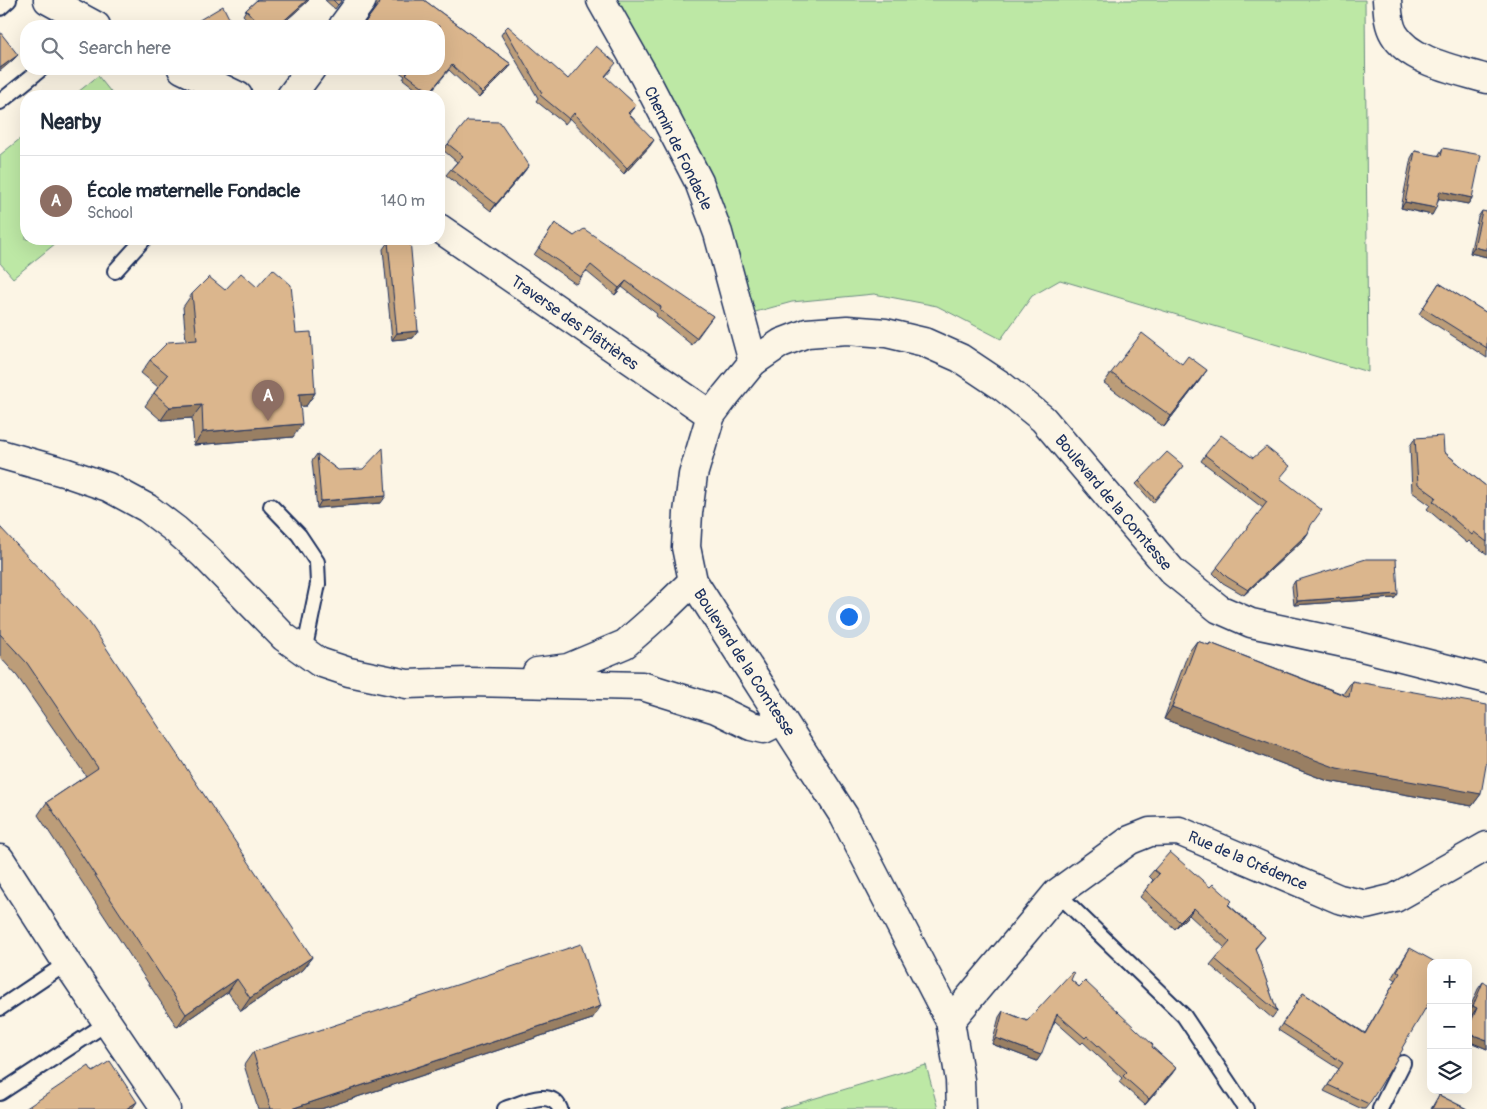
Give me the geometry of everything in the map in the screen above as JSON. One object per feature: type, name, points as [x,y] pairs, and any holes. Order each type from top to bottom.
[{"type":"street","points":[[48,0],[83,20]]},
{"type":"street","points":[[347,20],[362,0]]},
{"type":"street","name":"Chemin de Fondacle","points":[[602,0],[699,182],[718,233],[753,362]]},
{"type":"street","points":[[1388,0],[1388,16],[1394,34],[1408,51],[1429,61],[1487,79]]},
{"type":"street","points":[[194,75],[226,90]]},
{"type":"street","points":[[295,90],[307,75]]},
{"type":"street","name":"Traverse des Plâtrières","points":[[445,232],[711,415]]},
{"type":"street","name":"Boulevard de la Comtesse","points":[[961,1109],[960,1080],[950,1021],[844,816],[693,581],[686,547],[693,475],[711,415],[753,362],[781,343],[807,333],[847,330],[886,333],[924,342],[960,358],[1002,386],[1043,419],[1172,571],[1219,609],[1251,623],[1358,646],[1487,678]]},
{"type":"street","points":[[0,454],[108,487],[147,508],[203,554],[284,637],[319,662],[349,672],[408,684],[468,682],[642,686],[716,709],[751,726],[764,729],[782,720]]},
{"type":"street","points":[[468,682],[568,668],[625,644],[660,614],[693,581]]},
{"type":"street","name":"Rue de la Crédence","points":[[950,1021],[1057,893],[1130,840],[1150,832],[1179,831],[1339,899],[1366,904],[1395,898],[1487,846]]},
{"type":"street","points":[[0,859],[106,1023],[166,1109]]},
{"type":"lane","points":[[0,8],[9,0]]},
{"type":"lane","points":[[0,102],[34,75]]},
{"type":"lane","points":[[115,271],[139,245]]},
{"type":"lane","points":[[271,506],[299,535],[317,562],[318,584],[304,652]]},
{"type":"lane","points":[[1057,893],[1184,1016],[1246,1109]]},
{"type":"lane","points":[[0,1008],[67,964]]},
{"type":"lane","points":[[0,1093],[106,1023]]},
{"type":"lane","points":[[1380,1109],[1403,1062]]},
{"type":"lane","points":[[505,1109],[541,1098],[551,1098],[560,1109]]},
{"type":"green space","points":[[610,0],[1365,0],[1368,372],[1060,280],[1032,296],[1001,339],[937,306],[874,294],[792,302],[748,314]]},
{"type":"green space","points":[[98,76],[109,90],[80,90]]},
{"type":"green space","points":[[20,139],[20,245],[54,245],[13,278],[0,263],[0,155]]},
{"type":"green space","points":[[926,1065],[938,1109],[779,1109]]},
{"type":"building","points":[[257,0],[307,0],[285,20],[255,20],[246,10]]},
{"type":"building","points":[[333,0],[342,0],[338,5]]},
{"type":"building","points":[[380,0],[424,0],[511,64],[482,93],[452,65],[445,74],[445,20],[367,20]]},
{"type":"building","points":[[223,6],[230,20],[199,20]]},
{"type":"building","points":[[508,26],[568,79],[596,46],[616,63],[605,76],[636,105],[628,113],[654,140],[627,168],[574,113],[569,119],[540,95],[542,93],[505,29]]},
{"type":"building","points":[[0,32],[18,55],[0,68]]},
{"type":"building","points":[[407,75],[444,75],[432,90],[427,90]]},
{"type":"building","points":[[467,121],[500,122],[529,165],[496,204],[451,169],[463,156],[448,144]]},
{"type":"building","points":[[1443,148],[1481,155],[1472,198],[1440,191],[1436,208],[1405,202],[1415,151],[1441,156]]},
{"type":"building","points":[[1482,211],[1487,212],[1487,250],[1474,247]]},
{"type":"building","points":[[555,223],[574,236],[584,229],[713,316],[696,338],[660,310],[661,307],[626,281],[619,288],[591,265],[581,277],[539,248]]},
{"type":"building","points":[[388,245],[411,245],[418,331],[397,333]]},
{"type":"building","points":[[273,269],[291,285],[296,333],[311,332],[315,393],[299,394],[302,424],[203,432],[202,405],[170,407],[154,393],[168,375],[150,360],[168,342],[197,340],[192,294],[209,277],[225,290],[241,273],[257,287]]},
{"type":"building","points":[[1439,283],[1487,313],[1487,348],[1423,308]]},
{"type":"building","points":[[1142,333],[1182,364],[1188,356],[1207,370],[1171,416],[1111,373]]},
{"type":"building","points":[[1221,435],[1253,458],[1266,447],[1290,466],[1280,478],[1322,510],[1311,525],[1308,533],[1248,590],[1227,577],[1217,567],[1267,502],[1205,455]]},
{"type":"building","points":[[1443,436],[1444,452],[1487,487],[1487,542],[1474,532],[1472,535],[1433,501],[1436,497],[1418,484],[1415,438]]},
{"type":"building","points":[[383,448],[386,496],[321,501],[317,454],[338,470],[363,469]]},
{"type":"building","points":[[1167,452],[1184,466],[1155,499],[1139,481]]},
{"type":"building","points":[[0,527],[89,622],[312,957],[250,998],[237,979],[186,1014],[47,802],[98,768],[27,663],[0,634]]},
{"type":"building","points":[[1366,559],[1396,559],[1398,594],[1297,601],[1295,581]]},
{"type":"building","points":[[1197,641],[1209,645],[1210,643],[1349,697],[1352,681],[1487,705],[1487,760],[1481,794],[1337,768],[1172,707]]},
{"type":"building","points":[[1170,852],[1210,887],[1213,884],[1232,901],[1228,905],[1265,937],[1255,948],[1277,1011],[1215,959],[1230,942],[1194,908],[1180,922],[1145,890],[1159,874],[1154,870]]},
{"type":"building","points":[[581,944],[601,1006],[291,1109],[271,1109],[253,1052]]},
{"type":"building","points":[[1410,948],[1430,959],[1427,959],[1427,1006],[1369,1104],[1328,1085],[1343,1063],[1282,1024],[1303,993],[1365,1034],[1400,973],[1397,971]]},
{"type":"building","points":[[1072,972],[1074,973],[1071,980],[1079,987],[1085,981],[1176,1068],[1149,1099],[1123,1076],[1127,1072],[1087,1036],[1085,1038],[1057,1014],[1041,1055],[996,1038],[1003,1011],[1027,1021]]},
{"type":"building","points":[[1483,982],[1487,984],[1487,1040],[1472,1034],[1472,1020],[1477,1008],[1473,1006]]},
{"type":"building","points":[[110,1061],[137,1102],[126,1109],[25,1109],[89,1066],[93,1072]]},
{"type":"building","points":[[1439,1095],[1467,1109],[1432,1109]]},
{"type":"place","name":"École maternelle Fondacle","points":[[268,421]]}]
